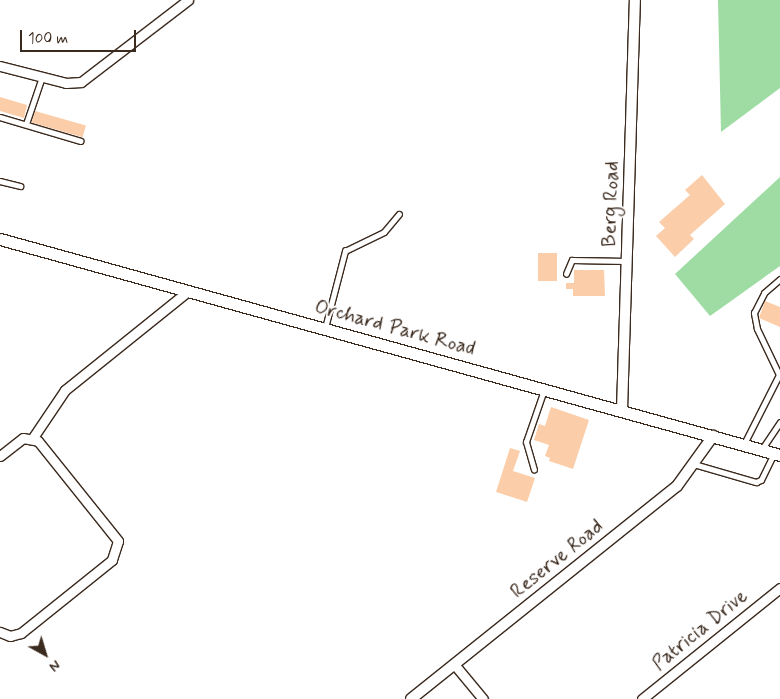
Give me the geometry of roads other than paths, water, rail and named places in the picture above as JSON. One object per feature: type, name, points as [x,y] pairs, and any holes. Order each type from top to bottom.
[{"type":"main road","name":"Orchard Park Road","points":[[0,239],[777,454]]},
{"type":"street","points":[[0,66],[66,83],[88,79],[188,0]]},
{"type":"street","name":"Berg Road","points":[[622,410],[635,0]]},
{"type":"street","points":[[32,439],[65,390],[188,291]]},
{"type":"street","name":"Reserve Road","points":[[411,699],[677,486],[713,436]]},
{"type":"street","points":[[0,456],[18,440],[32,439],[43,445],[115,534],[118,548],[112,560],[21,633],[10,636],[0,632]]},
{"type":"street","name":"Patricia Drive","points":[[642,699],[780,588]]},
{"type":"street","points":[[454,664],[483,699]]},
{"type":"lane","points":[[26,124],[42,77]]},
{"type":"lane","points":[[0,116],[81,141]]},
{"type":"lane","points":[[0,181],[20,186]]},
{"type":"lane","points":[[325,328],[345,251],[384,232],[399,214]]},
{"type":"lane","points":[[566,274],[572,260],[627,261]]},
{"type":"lane","points":[[744,445],[779,375],[757,329],[754,313],[764,293],[780,279]]},
{"type":"lane","points":[[534,470],[526,442],[544,388]]},
{"type":"lane","points":[[761,450],[780,422]]},
{"type":"lane","points":[[693,464],[756,482],[761,480],[777,454]]}]
